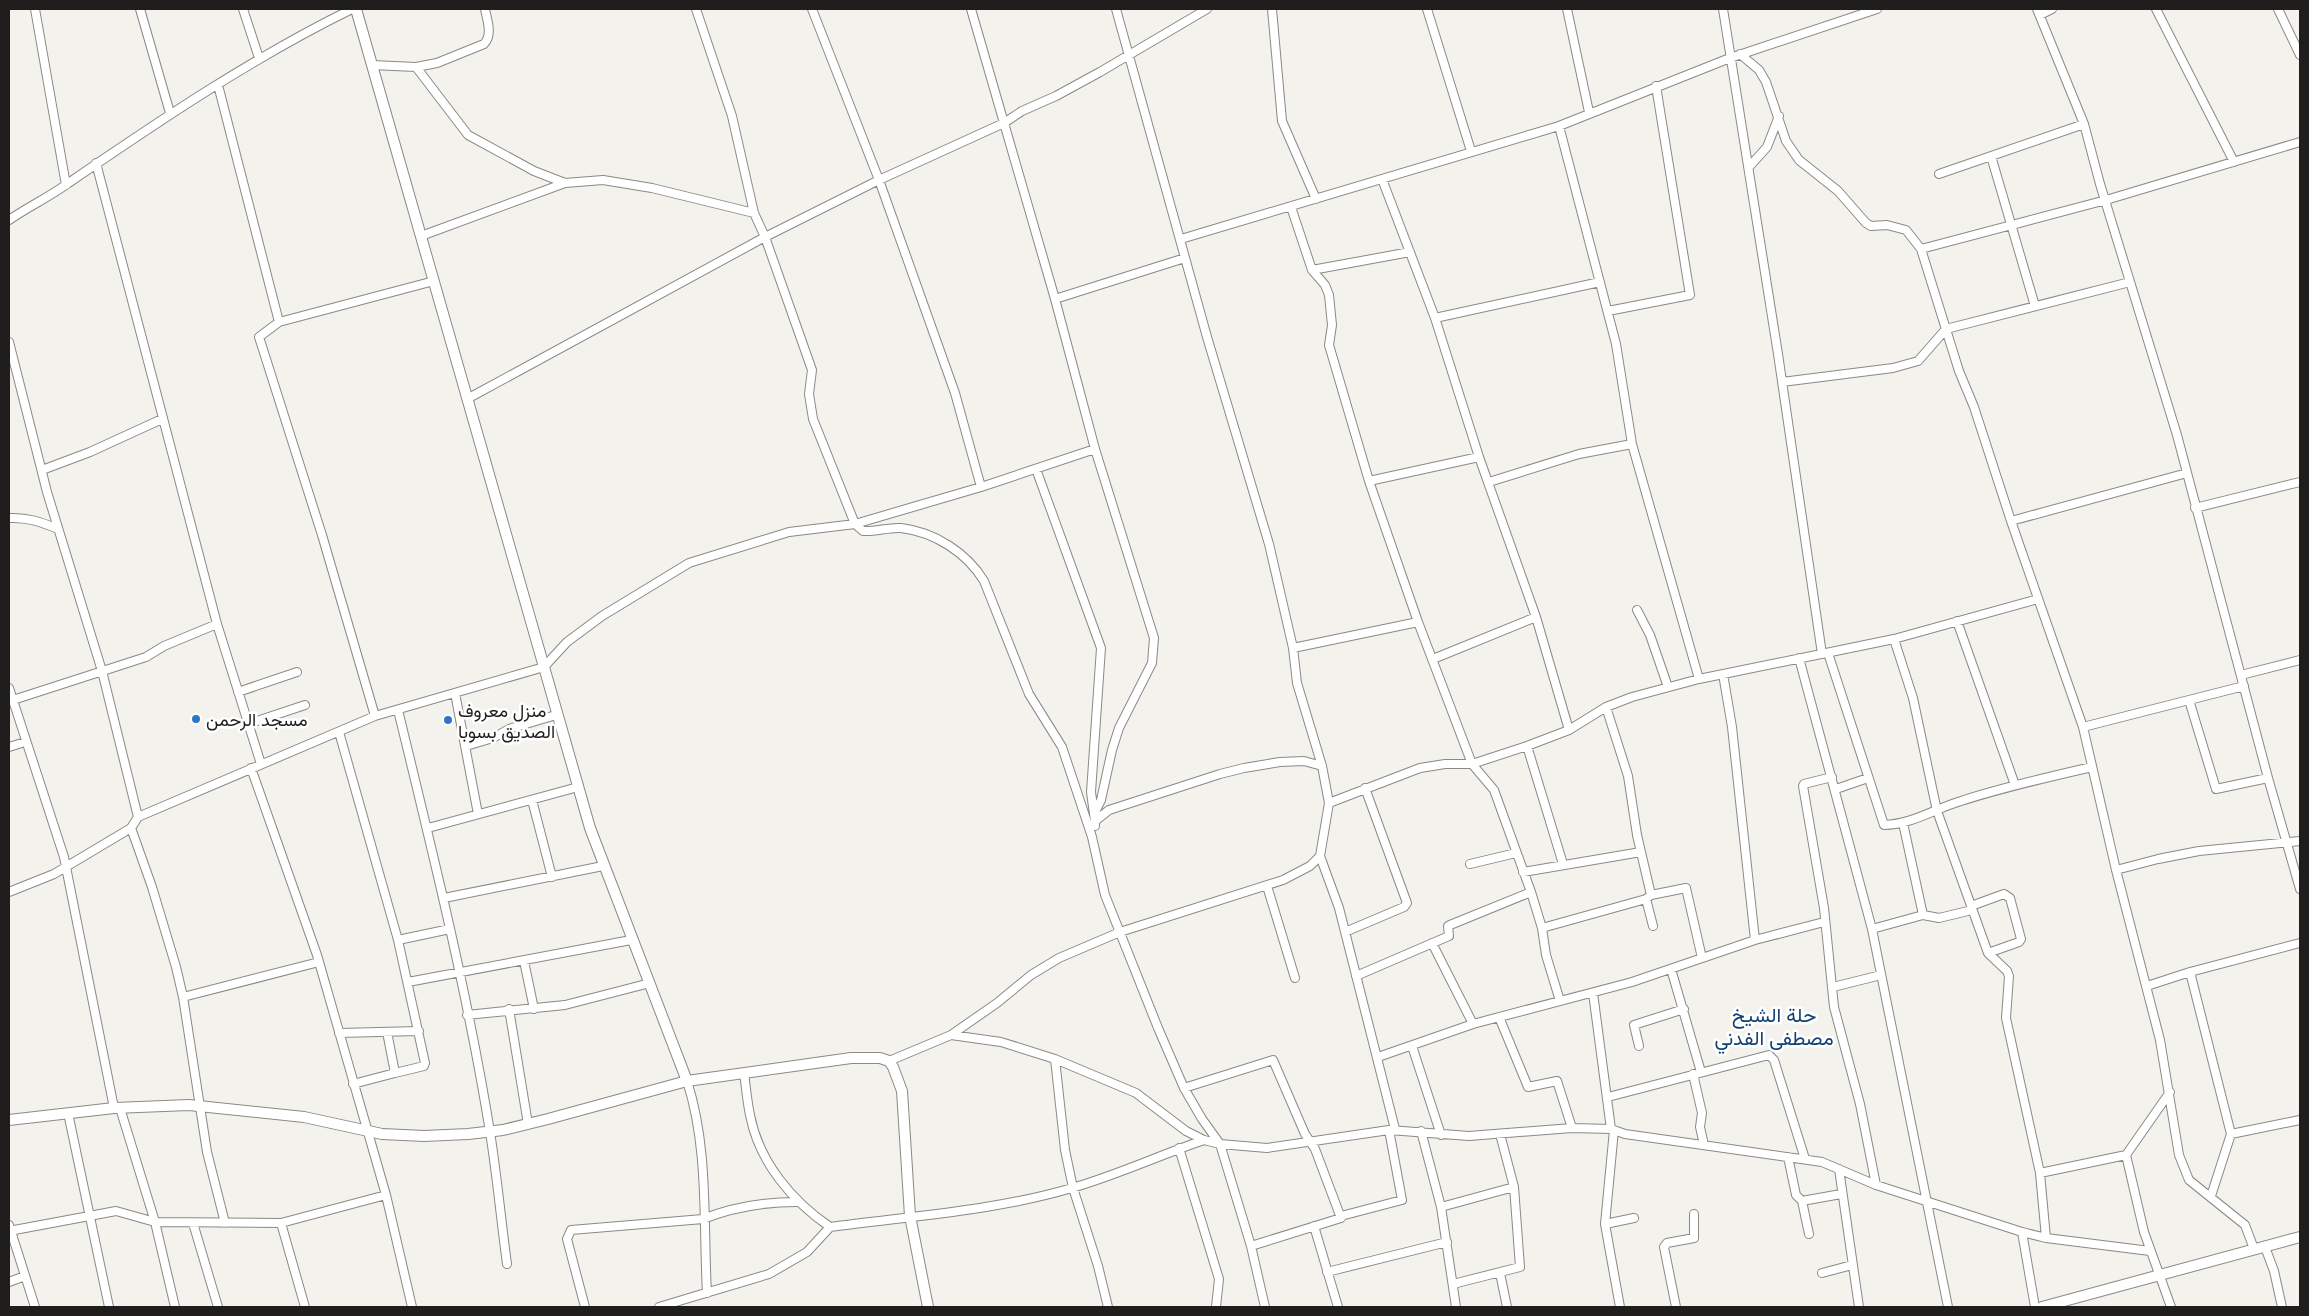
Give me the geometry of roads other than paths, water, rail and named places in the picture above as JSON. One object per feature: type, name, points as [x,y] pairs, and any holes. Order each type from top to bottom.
[{"type":"street","points":[[35,9],[66,185]]},
{"type":"street","points":[[140,9],[170,114]]},
{"type":"street","points":[[243,9],[259,58]]},
{"type":"street","points":[[9,220],[66,185],[170,114],[259,58],[293,38],[352,9]]},
{"type":"street","points":[[356,9],[578,787],[603,866],[631,940],[650,983],[694,1102],[703,1161],[703,1219],[708,1293]]},
{"type":"street","points":[[372,65],[416,67],[438,63],[484,44],[489,33],[485,9]]},
{"type":"street","points":[[696,9],[732,116],[754,213],[765,237],[812,370],[809,394],[813,418],[855,524],[862,531],[901,528],[936,538],[976,568],[984,581],[1029,694],[1062,747],[1092,837],[1099,874],[1120,932],[1184,1088],[1202,1119],[1220,1144],[1251,1246],[1265,1307]]},
{"type":"street","points":[[812,9],[880,180],[955,393],[981,487]]},
{"type":"street","points":[[971,9],[1055,299],[1095,449],[1154,638],[1152,663],[1119,728],[1112,750],[1092,837]]},
{"type":"street","points":[[1116,9],[1185,258],[1269,544],[1293,648],[1297,684],[1322,766],[1329,803],[1320,856],[1340,908],[1378,1057],[1392,1130],[1402,1200],[1341,1216],[1339,1219],[1251,1246]]},
{"type":"street","points":[[467,398],[765,237],[880,180],[1004,123],[1022,111],[1056,96],[1207,9]]},
{"type":"street","points":[[1272,9],[1282,121],[1316,199]]},
{"type":"street","points":[[1427,9],[1471,151]]},
{"type":"street","points":[[1567,9],[1589,112]]},
{"type":"street","points":[[1723,9],[1825,653],[1884,825],[1903,823],[1946,806],[2015,784],[2092,767]]},
{"type":"street","points":[[1181,239],[1559,126],[1589,112],[1740,54],[1877,9]]},
{"type":"street","points":[[2052,9],[2039,12],[2084,124],[2187,473],[2268,778],[2300,888]]},
{"type":"street","points":[[2156,9],[2234,162]]},
{"type":"street","points":[[2278,9],[2300,55]]},
{"type":"street","points":[[1740,54],[1759,70],[1766,82],[1786,141],[1799,160],[1838,191],[1866,223],[1871,226],[1887,224],[1906,230],[1921,249],[2010,521],[2083,727],[2116,870],[2160,1040],[2179,1155],[2184,1172],[2189,1180],[2246,1225],[2254,1249]]},
{"type":"street","points":[[416,67],[468,135],[534,171],[565,183]]},
{"type":"street","points":[[218,85],[279,322]]},
{"type":"street","points":[[1608,310],[1690,295],[1656,86]]},
{"type":"street","points":[[1749,167],[1766,147],[1779,116]]},
{"type":"street","points":[[1939,174],[2084,124]]},
{"type":"street","points":[[1559,126],[1616,344],[1632,444],[1699,679]]},
{"type":"street","points":[[1921,249],[2106,200],[2300,142]]},
{"type":"street","points":[[1991,156],[2035,306]]},
{"type":"street","points":[[96,163],[217,624],[261,764]]},
{"type":"street","points":[[1382,179],[1435,318],[1479,456],[1536,617],[1569,730]]},
{"type":"street","points":[[421,236],[565,183],[603,180],[652,188],[754,213]]},
{"type":"street","points":[[1291,207],[1312,270],[1325,285],[1329,295],[1332,325],[1329,345],[1369,481],[1418,622],[1472,764],[1494,790],[1531,892],[1542,928],[1546,955],[1560,1001]]},
{"type":"street","points":[[1312,270],[1410,252]]},
{"type":"street","points":[[1055,299],[1185,258]]},
{"type":"street","points":[[375,716],[322,534],[259,337],[279,322],[434,281]]},
{"type":"street","points":[[1435,318],[1600,282]]},
{"type":"street","points":[[1782,382],[1893,368],[1918,361],[1946,329],[2130,282]]},
{"type":"street","points":[[9,342],[58,529],[102,671],[138,817]]},
{"type":"street","points":[[42,470],[90,452],[162,419]]},
{"type":"street","points":[[1489,482],[1580,454],[1632,444]]},
{"type":"street","points":[[9,892],[44,879],[66,867],[131,828],[138,817],[251,768],[375,716],[544,667],[567,642],[602,616],[689,563],[789,532],[855,524],[981,487],[1095,449]]},
{"type":"street","points":[[1369,481],[1479,456]]},
{"type":"street","points":[[1036,469],[1101,648],[1091,792],[1095,818]]},
{"type":"street","points":[[2010,521],[2187,473]]},
{"type":"street","points":[[2196,508],[2300,482]]},
{"type":"street","points":[[9,518],[22,517],[36,520],[58,529]]},
{"type":"street","points":[[1329,803],[1420,768],[1445,764],[1472,764],[1526,746],[1569,730],[1606,707],[1668,687],[1894,639],[2038,599]]},
{"type":"street","points":[[1637,610],[1650,635],[1668,687]]},
{"type":"street","points":[[1433,659],[1536,617]]},
{"type":"street","points":[[1957,621],[2015,784]]},
{"type":"street","points":[[1293,648],[1418,622]]},
{"type":"street","points":[[13,700],[146,657],[164,646],[217,624]]},
{"type":"street","points":[[1894,639],[1914,698],[1937,811],[1988,953],[2007,971],[2006,1018],[2040,1172],[2046,1238]]},
{"type":"street","points":[[1799,658],[1836,788],[1872,929],[1948,1307]]},
{"type":"street","points":[[2241,675],[2300,660]]},
{"type":"street","points":[[238,692],[297,672]]},
{"type":"street","points":[[1723,674],[1732,727],[1755,940]]},
{"type":"street","points":[[2083,727],[2244,686]]},
{"type":"street","points":[[9,688],[66,867],[117,1108],[155,1222],[175,1307]]},
{"type":"street","points":[[455,693],[478,814]]},
{"type":"street","points":[[2189,700],[2216,789],[2268,778]]},
{"type":"street","points":[[248,724],[305,705]]},
{"type":"street","points":[[1606,707],[1628,776],[1653,926]]},
{"type":"street","points":[[398,710],[428,828],[459,973],[490,1132],[507,1264]]},
{"type":"street","points":[[466,746],[493,738],[509,729],[556,715]]},
{"type":"street","points":[[338,732],[398,940],[420,1031],[425,1065],[353,1084]]},
{"type":"street","points":[[9,748],[25,742]]},
{"type":"street","points":[[1526,746],[1562,864]]},
{"type":"street","points":[[1095,818],[1109,810],[1220,774],[1280,762],[1304,761],[1322,766]]},
{"type":"street","points":[[251,768],[319,962],[386,1195],[412,1307]]},
{"type":"street","points":[[1832,778],[1804,784],[1803,786],[1836,1016],[1860,1104],[1876,1185]]},
{"type":"street","points":[[1836,788],[1868,778]]},
{"type":"street","points":[[428,828],[578,787]]},
{"type":"street","points":[[1345,932],[1407,904],[1365,788]]},
{"type":"street","points":[[532,800],[552,876]]},
{"type":"street","points":[[1903,823],[1923,915]]},
{"type":"street","points":[[131,828],[155,896],[183,997],[207,1152],[225,1223]]},
{"type":"street","points":[[2116,870],[2158,859],[2200,852],[2300,841]]},
{"type":"street","points":[[1523,872],[1641,852]]},
{"type":"street","points":[[1470,864],[1516,853]]},
{"type":"street","points":[[889,1061],[951,1035],[997,1003],[1031,975],[1060,958],[1120,932],[1267,886],[1310,866],[1320,856]]},
{"type":"street","points":[[444,898],[603,866]]},
{"type":"street","points":[[1267,886],[1295,978]]},
{"type":"street","points":[[1542,928],[1686,888],[1702,958]]},
{"type":"street","points":[[1356,976],[1449,936],[1448,926],[1531,892]]},
{"type":"street","points":[[1872,929],[1923,915],[1939,918],[1971,908],[2004,894],[2010,898],[2021,939],[2019,942],[1988,953]]},
{"type":"street","points":[[1378,1057],[1473,1024],[1593,993],[1672,969],[1755,940],[1824,922]]},
{"type":"street","points":[[398,940],[450,929]]},
{"type":"street","points":[[408,982],[631,940]]},
{"type":"street","points":[[1432,943],[1473,1024]]},
{"type":"street","points":[[2147,986],[2190,972],[2300,943]]},
{"type":"street","points":[[524,961],[534,1008]]},
{"type":"street","points":[[183,997],[319,962]]},
{"type":"street","points":[[1672,969],[1684,1009],[1697,1073],[1702,1113],[1700,1127],[1704,1145]]},
{"type":"street","points":[[2190,972],[2231,1134],[2211,1196]]},
{"type":"street","points":[[1832,987],[1881,975]]},
{"type":"street","points":[[467,1015],[509,1009],[565,1005],[650,983]]},
{"type":"street","points":[[1593,993],[1613,1130],[1605,1224],[1620,1307]]},
{"type":"street","points":[[509,1009],[528,1124]]},
{"type":"street","points":[[1639,1046],[1634,1025],[1684,1009]]},
{"type":"street","points":[[1499,1017],[1528,1087],[1557,1081],[1572,1128]]},
{"type":"street","points":[[339,1033],[420,1031]]},
{"type":"street","points":[[387,1032],[396,1073]]},
{"type":"street","points":[[951,1035],[1001,1042],[1055,1060],[1136,1093],[1186,1131],[1204,1140],[1220,1144],[1267,1148],[1392,1130],[1469,1136],[1572,1128],[1613,1130],[1625,1134],[1822,1162],[1876,1185],[2022,1232],[2046,1238],[2150,1251]]},
{"type":"street","points":[[1412,1046],[1440,1135]]},
{"type":"street","points":[[1608,1097],[1765,1054],[1771,1055],[1805,1159]]},
{"type":"street","points":[[9,1120],[117,1108],[199,1106],[304,1117],[367,1132],[424,1136],[490,1132],[528,1124],[687,1081],[861,1057],[880,1058],[889,1061],[900,1079],[904,1103],[910,1216],[928,1307]]},
{"type":"street","points":[[1055,1060],[1065,1150],[1073,1188],[1098,1266],[1108,1307]]},
{"type":"street","points":[[1184,1088],[1273,1060],[1305,1134],[1311,1141],[1341,1216]]},
{"type":"street","points":[[744,1073],[750,1117],[758,1139],[781,1182],[797,1202],[830,1227]]},
{"type":"street","points":[[2040,1172],[2126,1156],[2170,1092]]},
{"type":"street","points":[[68,1114],[109,1307]]},
{"type":"street","points":[[2231,1134],[2300,1120]]},
{"type":"street","points":[[1421,1131],[1441,1207],[1456,1307]]},
{"type":"street","points":[[1453,1284],[1520,1267],[1514,1187],[1500,1134]]},
{"type":"street","points":[[659,1307],[769,1274],[807,1252],[830,1227],[994,1206],[1073,1188],[1204,1140]]},
{"type":"street","points":[[1179,1148],[1219,1279],[1216,1307]]},
{"type":"street","points":[[2126,1156],[2150,1251],[2171,1307]]},
{"type":"street","points":[[1788,1157],[1796,1195],[1802,1201],[1809,1234]]},
{"type":"street","points":[[1839,1169],[1841,1194],[1859,1307]]},
{"type":"street","points":[[1441,1207],[1514,1187]]},
{"type":"street","points":[[1802,1201],[1841,1194]]},
{"type":"street","points":[[35,1307],[9,1229],[116,1211],[155,1222],[281,1223],[386,1195]]},
{"type":"street","points":[[585,1307],[567,1239],[571,1230],[703,1219],[718,1213],[757,1204],[797,1202]]},
{"type":"street","points":[[1676,1307],[1664,1247],[1667,1242],[1694,1238],[1694,1214]]},
{"type":"street","points":[[1605,1224],[1634,1218]]},
{"type":"street","points":[[193,1223],[218,1307]]},
{"type":"street","points":[[281,1223],[305,1307]]},
{"type":"street","points":[[1314,1226],[1338,1307]]},
{"type":"street","points":[[2022,1232],[2035,1307]]},
{"type":"street","points":[[2042,1307],[2300,1237]]},
{"type":"street","points":[[1327,1272],[1447,1242]]},
{"type":"street","points":[[2265,1247],[2274,1271],[2282,1307]]},
{"type":"street","points":[[1822,1273],[1852,1265]]},
{"type":"street","points":[[1500,1273],[1507,1307]]},
{"type":"street","points":[[9,1282],[25,1276]]},
{"type":"place","name":"مسجد الرحمن","points":[[196,719]]},
{"type":"place","name":"منزل معروف الصديق بسوبا","points":[[448,720]]},
{"type":"district","name":"حلة الشيخ مصطفى الفدني","points":[[1774,1026]]}]
